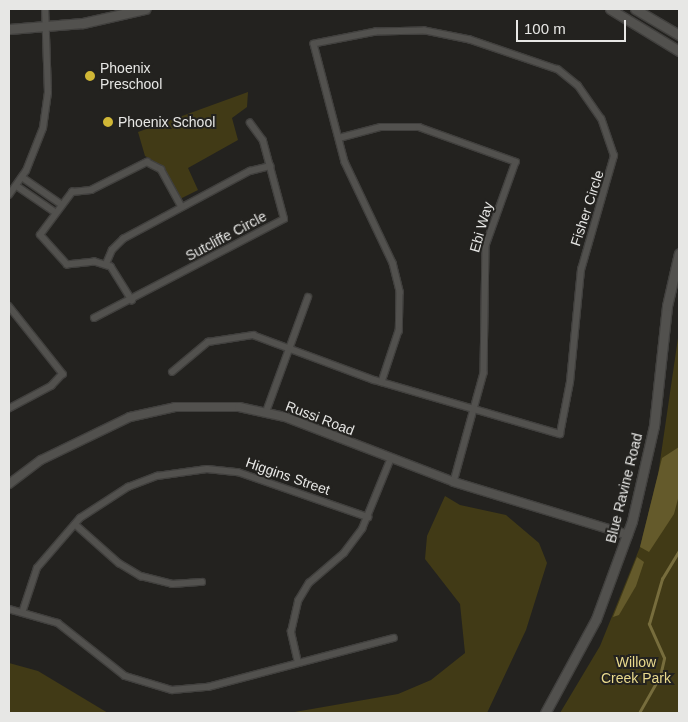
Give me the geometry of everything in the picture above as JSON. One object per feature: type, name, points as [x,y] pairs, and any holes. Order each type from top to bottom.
[{"type":"main road","points":[[9,29],[46,27],[145,9]]},
{"type":"main road","points":[[610,9],[679,51]]},
{"type":"main road","points":[[635,9],[679,35]]},
{"type":"main road","name":"Blue Ravine Road","points":[[545,713],[596,619],[628,535],[654,426],[667,306],[679,253]]},
{"type":"street","points":[[9,196],[22,177],[38,145],[46,111],[45,9]]},
{"type":"street","name":"Fisher Circle","points":[[172,372],[198,347],[230,335],[264,338],[382,382],[560,434],[570,382],[581,270],[613,168],[606,126],[578,86],[551,66],[453,35],[400,30],[314,44],[339,138],[400,292],[399,332],[382,382]]},
{"type":"street","points":[[106,264],[119,242],[250,171],[270,166],[260,135],[250,123]]},
{"type":"street","name":"Ebi Way","points":[[339,138],[409,125],[516,162],[486,246],[485,358],[475,409],[454,482]]},
{"type":"street","points":[[94,318],[132,301],[118,275],[106,264],[76,267],[64,262],[40,235],[61,204],[72,192],[95,188],[147,162],[161,168],[182,207]]},
{"type":"street","name":"Sutcliffe Circle","points":[[132,301],[284,218],[270,166]]},
{"type":"street","points":[[22,177],[61,204]]},
{"type":"street","points":[[16,186],[55,212]]},
{"type":"street","points":[[266,412],[308,298]]},
{"type":"street","points":[[9,306],[63,374],[52,386],[9,409]]},
{"type":"street","name":"Russi Road","points":[[9,484],[41,460],[130,417],[201,405],[266,412],[454,482],[628,535]]},
{"type":"street","points":[[298,663],[292,632],[298,601],[309,583],[348,549],[368,517],[391,458]]},
{"type":"street","name":"Higgins Street","points":[[23,610],[37,568],[74,524],[100,503],[140,482],[207,469],[256,476],[368,517]]},
{"type":"street","points":[[74,524],[119,563],[141,576],[172,584],[202,582]]},
{"type":"street","points":[[9,608],[23,610],[67,628],[125,676],[160,688],[196,689],[394,638]]},
{"type":"green space","points":[[248,92],[247,107],[232,118],[238,140],[188,168],[198,190],[180,199],[159,164],[145,156],[138,132]]},
{"type":"green space","name":"Willow Creek Park","points":[[679,331],[679,713],[560,713],[600,646],[640,547],[658,475]]},
{"type":"green space","points":[[445,496],[460,505],[506,515],[539,543],[547,563],[526,630],[487,713],[289,713],[398,694],[431,680],[465,653],[460,604],[425,559],[427,536]]},
{"type":"green space","points":[[9,663],[38,671],[108,713],[9,713]]},
{"type":"shaded area","points":[[679,447],[679,495],[674,514],[649,552],[640,547],[662,458]]},
{"type":"shaded area","points":[[637,557],[644,562],[636,586],[619,615],[613,617]]},
{"type":"waterway","points":[[639,713],[660,676],[664,658],[649,624],[662,579],[679,551]]},
{"type":"place","name":"Phoenix Preschool","points":[[90,76]]},
{"type":"place","name":"Phoenix School","points":[[108,122]]}]
